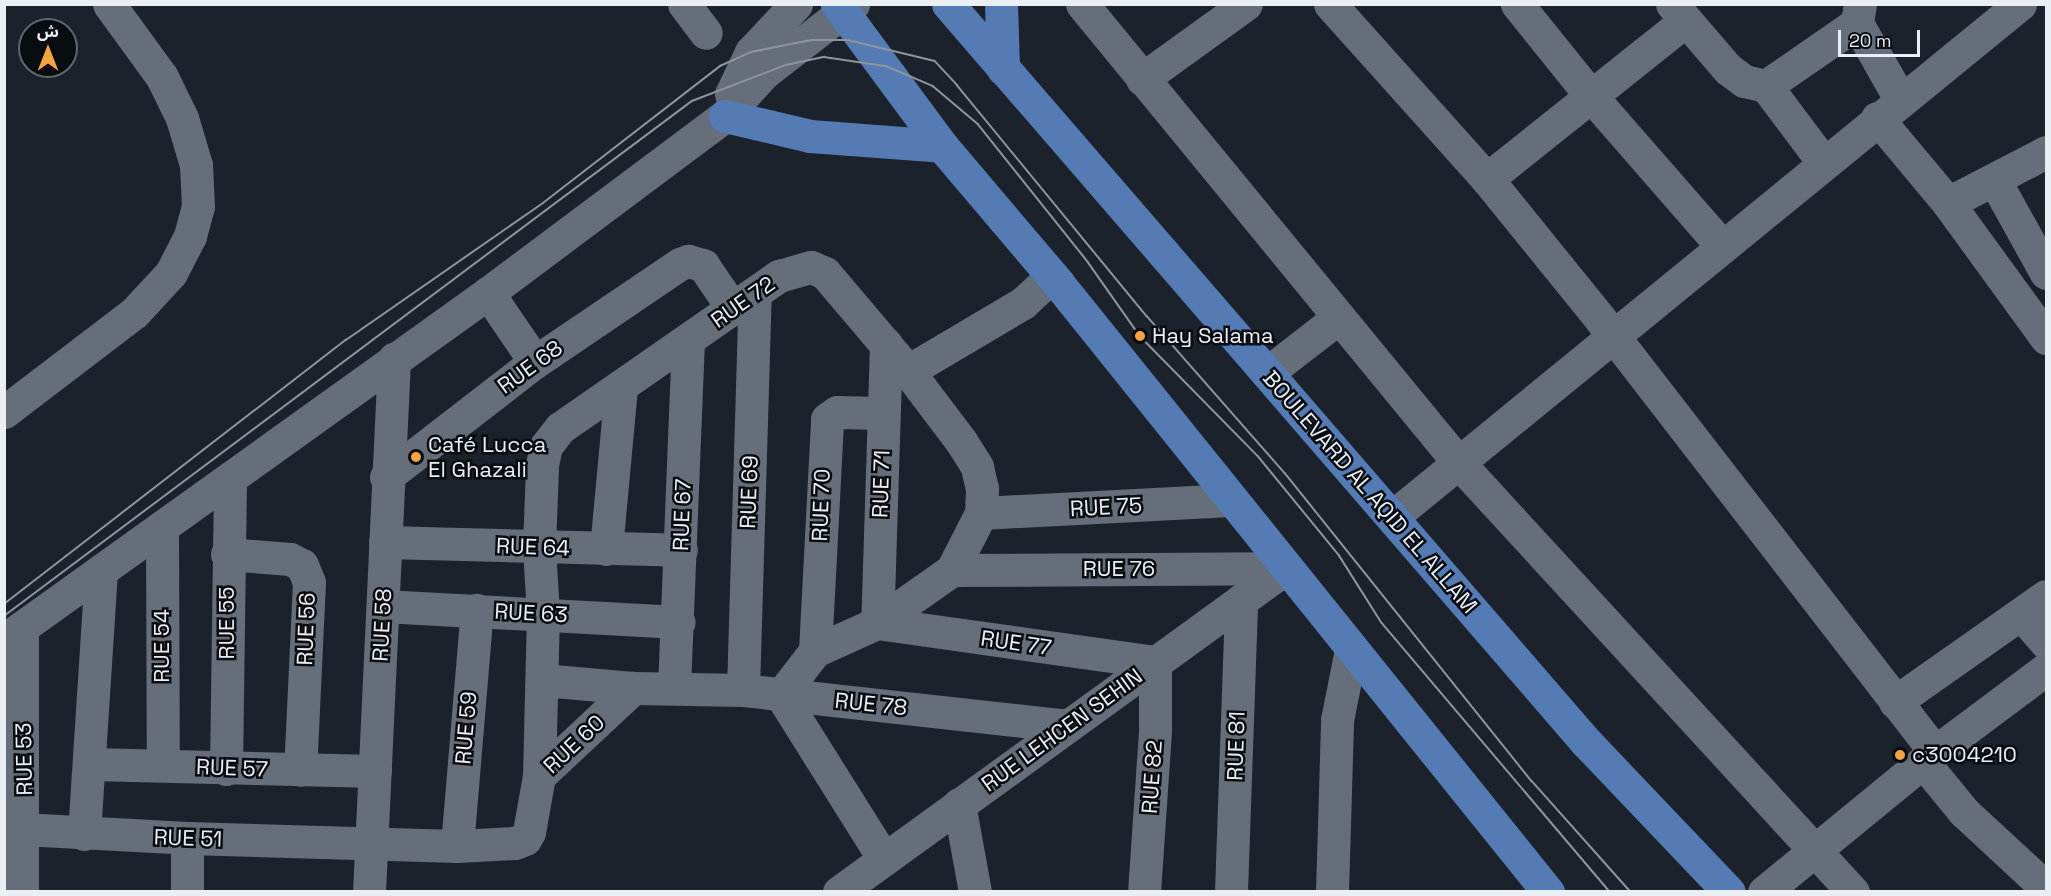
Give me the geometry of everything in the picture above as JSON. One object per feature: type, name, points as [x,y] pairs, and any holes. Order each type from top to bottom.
[{"type":"main road","name":"BOULEVARD AL AQID EL ALLAM","points":[[948,4],[1586,742],[1729,891]]},
{"type":"main road","points":[[1001,4],[1003,69]]},
{"type":"main road","points":[[845,7],[942,146],[1052,276],[1351,650],[1548,891]]},
{"type":"main road","points":[[725,116],[854,142],[942,146]]},
{"type":"street","points":[[4,412],[134,313],[171,273],[190,236],[198,207],[196,165],[182,118],[162,77],[109,4]]},
{"type":"street","points":[[684,4],[706,33]]},
{"type":"street","points":[[725,116],[734,84],[752,52],[796,4]]},
{"type":"street","points":[[1083,4],[1142,79],[1458,462],[1853,891]]},
{"type":"street","points":[[1142,79],[1246,4]]},
{"type":"street","points":[[1330,4],[1487,179],[1612,333],[1895,702],[1964,812],[2046,888]]},
{"type":"street","points":[[1517,4],[1590,96],[1721,245]]},
{"type":"street","points":[[1392,517],[1612,333],[2020,4]]},
{"type":"street","points":[[14,634],[488,293],[725,116],[764,73],[845,7]]},
{"type":"street","points":[[1487,179],[1590,96],[1678,13],[1728,69],[1744,81],[1766,86],[1823,162]]},
{"type":"street","points":[[1766,86],[1858,14],[1889,109],[1948,203],[2046,338]]},
{"type":"street","points":[[1948,203],[1995,181],[2046,152]]},
{"type":"street","points":[[1995,181],[2046,273]]},
{"type":"street","name":"RUE 68","points":[[386,477],[535,362],[680,264],[688,261],[703,265],[744,301]]},
{"type":"street","name":"RUE 72","points":[[539,548],[542,465],[546,446],[560,428],[779,276],[811,267],[825,273],[886,344],[977,467],[982,488],[981,513]]},
{"type":"street","points":[[908,371],[1023,303],[1052,276]]},
{"type":"street","points":[[488,293],[535,362]]},
{"type":"street","name":"RUE 69","points":[[743,690],[744,301]]},
{"type":"street","points":[[1267,373],[1338,318]]},
{"type":"street","name":"RUE 67","points":[[674,688],[679,622],[687,342]]},
{"type":"street","name":"RUE 71","points":[[877,623],[886,344]]},
{"type":"street","name":"RUE 58","points":[[369,891],[383,606],[386,477],[394,359]]},
{"type":"street","points":[[606,549],[621,386]]},
{"type":"street","name":"RUE 70","points":[[815,651],[827,419],[837,412],[883,413]]},
{"type":"street","name":"RUE 55","points":[[226,769],[227,554],[230,478]]},
{"type":"street","name":"RUE 75","points":[[981,513],[1231,500]]},
{"type":"street","points":[[884,859],[781,694],[815,651],[877,623],[952,570],[981,513]]},
{"type":"street","name":"RUE 54","points":[[162,527],[163,765]]},
{"type":"street","name":"RUE 64","points":[[385,542],[539,548],[681,550]]},
{"type":"street","points":[[539,548],[543,614],[539,776]]},
{"type":"street","name":"RUE 56","points":[[227,554],[290,559],[302,566],[309,582],[300,771]]},
{"type":"street","name":"RUE 76","points":[[952,570],[1286,568]]},
{"type":"street","name":"RUE LEHCEN SEHIN","points":[[839,891],[1286,568]]},
{"type":"street","points":[[84,834],[101,571]]},
{"type":"street","name":"RUE 81","points":[[1231,891],[1242,600]]},
{"type":"street","points":[[1895,702],[2034,605],[2046,642]]},
{"type":"street","name":"RUE 63","points":[[383,606],[679,622]]},
{"type":"street","name":"RUE 59","points":[[457,846],[477,610]]},
{"type":"street","name":"RUE 77","points":[[877,623],[1155,662]]},
{"type":"street","name":"RUE 53","points":[[14,634],[15,828],[22,891]]},
{"type":"street","points":[[1332,891],[1337,720],[1351,650]]},
{"type":"street","name":"RUE 82","points":[[1144,891],[1155,731],[1155,662]]},
{"type":"street","points":[[1764,891],[1929,757],[2046,669]]},
{"type":"street","points":[[542,680],[633,688],[674,688]]},
{"type":"street","name":"RUE 60","points":[[371,843],[457,846],[525,839],[539,776],[633,688]]},
{"type":"street","name":"RUE 78","points":[[674,688],[743,690],[1068,726]]},
{"type":"street","name":"RUE 57","points":[[90,764],[300,771],[375,771]]},
{"type":"street","points":[[959,804],[975,891]]},
{"type":"street","name":"RUE 51","points":[[15,828],[84,834],[371,843]]},
{"type":"street","points":[[187,838],[187,891]]},
{"type":"tram line","points":[[4,604],[346,340],[543,203],[720,66],[751,52],[811,40],[848,40],[935,61],[1147,316],[1285,473],[1532,781],[1631,892]]},
{"type":"tram line","points":[[4,616],[692,101],[786,65],[824,57],[886,66],[933,86],[978,124],[1088,262],[1140,336],[1258,456],[1339,555],[1382,623],[1610,892]]},
{"type":"place","name":"Hay Salama","points":[[1140,336]]},
{"type":"place","name":"Café Lucca El Ghazali","points":[[416,457]]},
{"type":"place","name":"c3004210","points":[[1900,755]]}]
